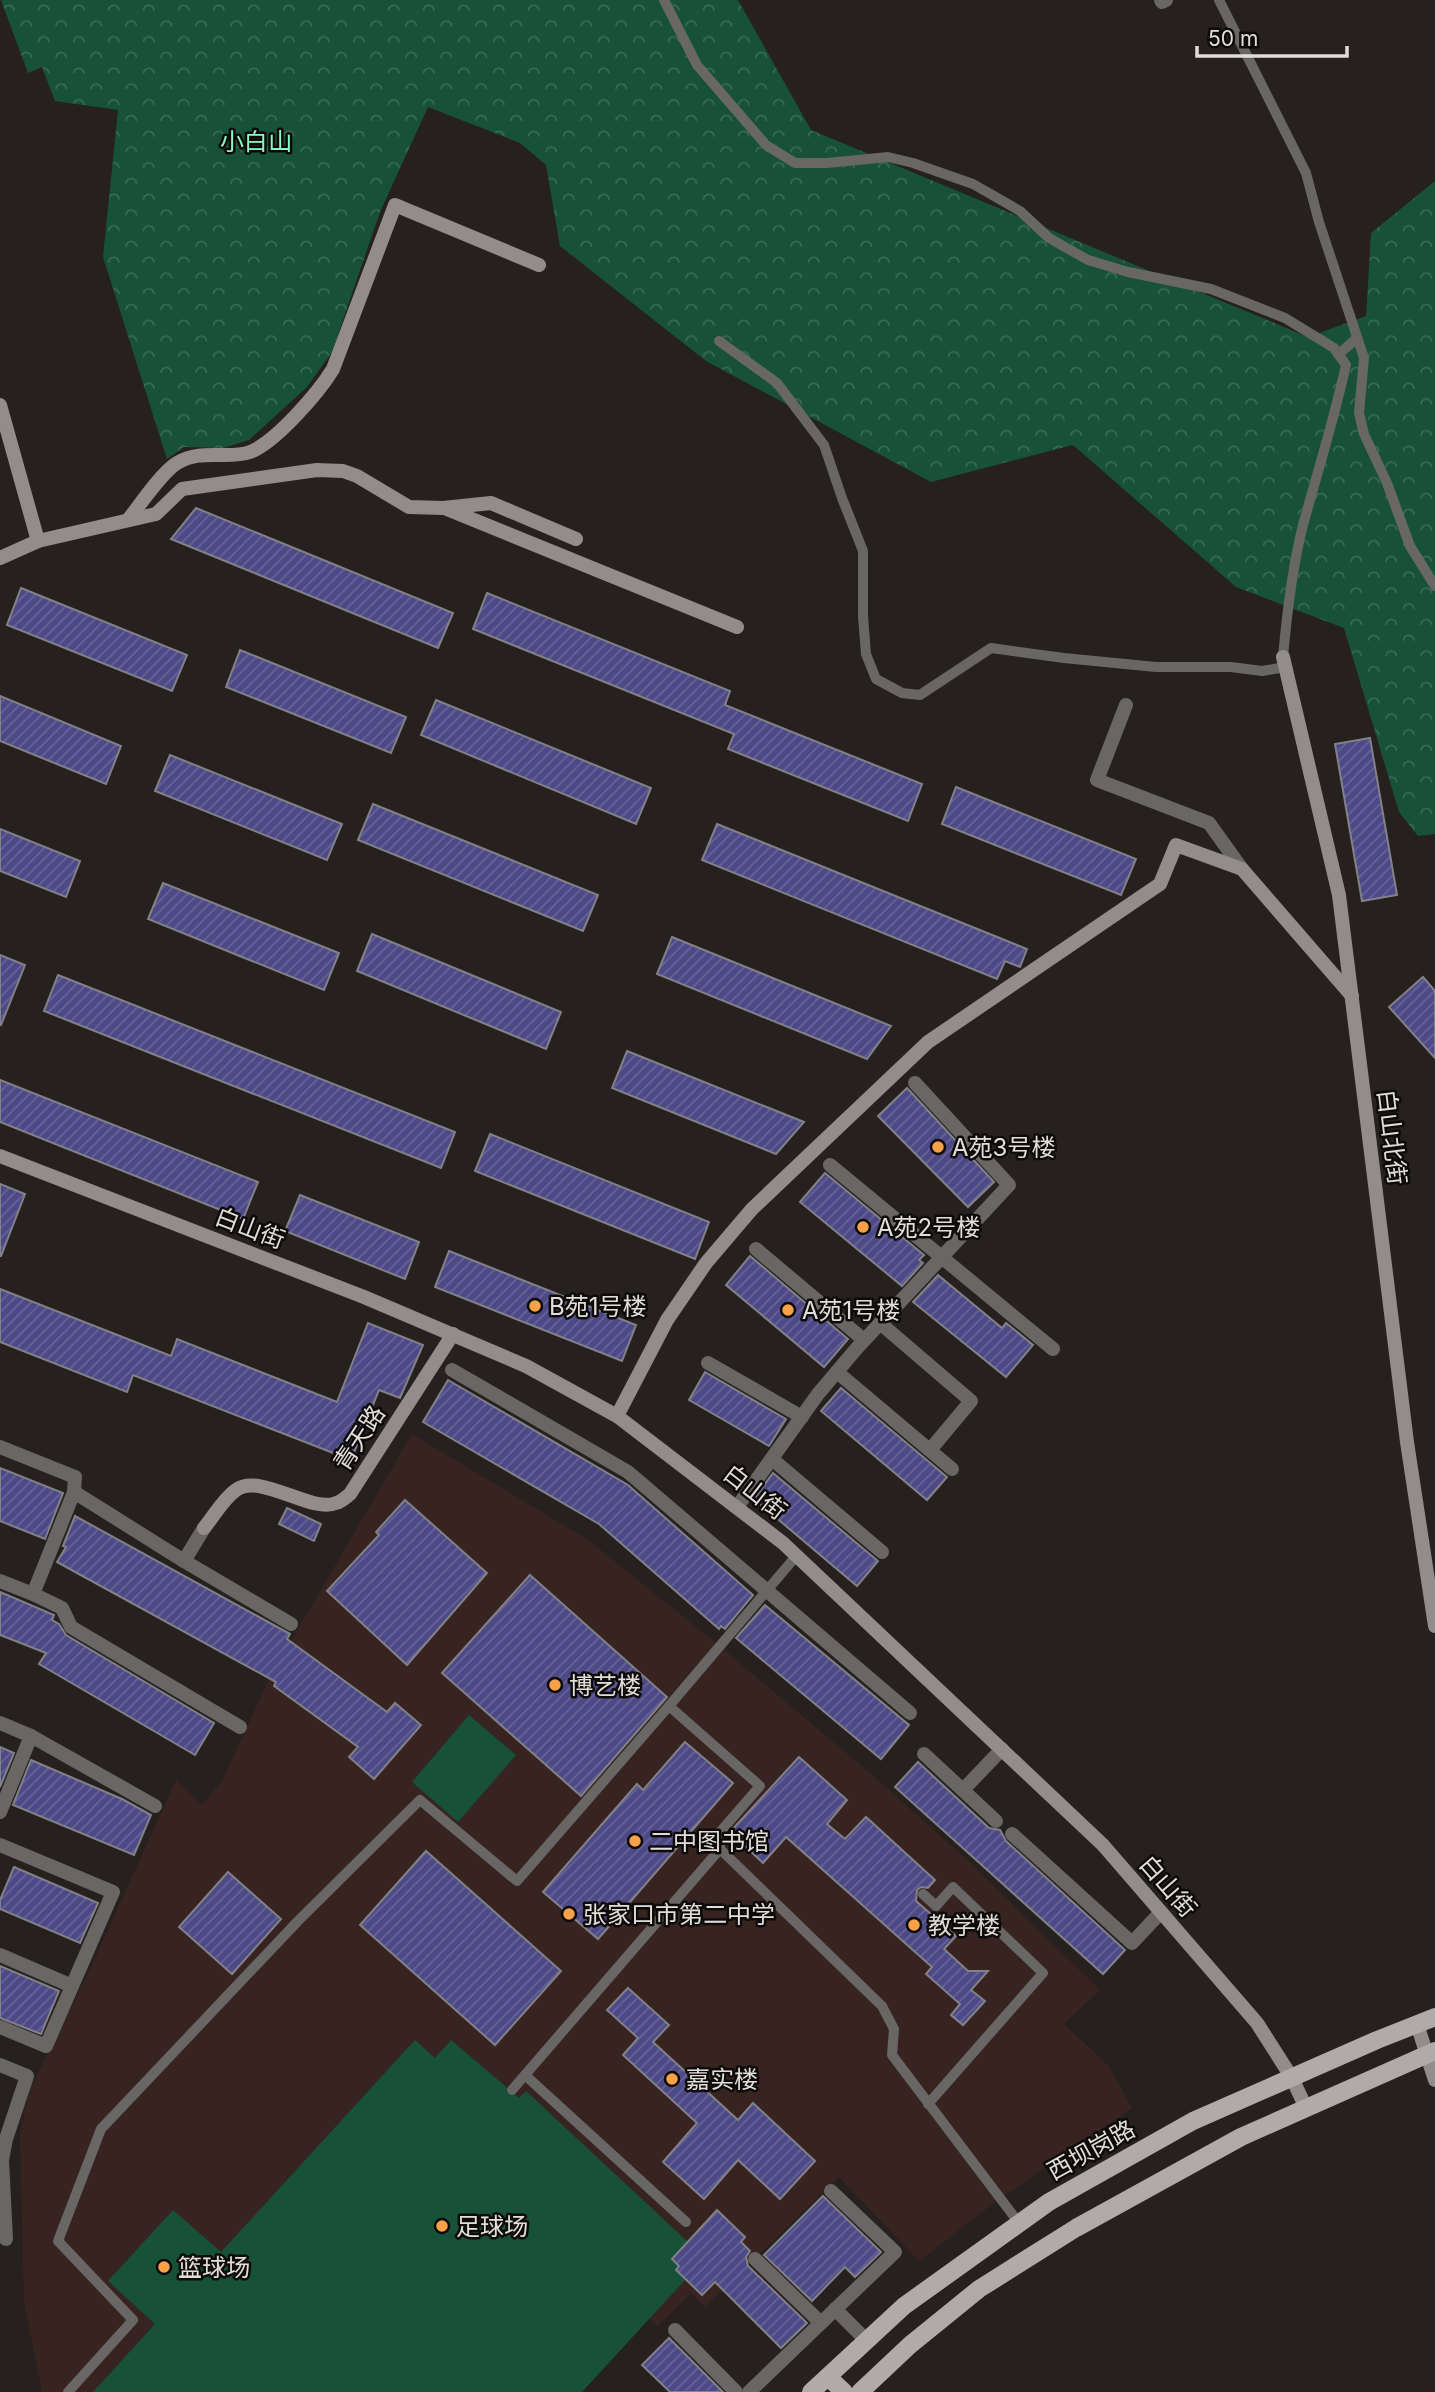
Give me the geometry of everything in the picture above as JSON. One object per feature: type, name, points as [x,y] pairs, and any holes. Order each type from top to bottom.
[{"type":"main road","name":"西坝岗路","points":[[811,2392],[904,2306],[1049,2202],[1193,2121],[1435,2017]]},
{"type":"main road","points":[[860,2392],[910,2345],[979,2290],[1076,2228],[1241,2137],[1430,2052]]},
{"type":"main road","points":[[828,2377],[844,2392]]},
{"type":"street","points":[[128,520],[173,465],[189,456],[249,452],[270,440],[322,386],[334,369],[396,205],[539,265]]},
{"type":"street","points":[[0,405],[38,541]]},
{"type":"street","points":[[0,558],[38,541],[156,514],[182,489],[317,470],[342,471],[357,476],[409,507],[443,508],[491,503],[576,539]]},
{"type":"street","points":[[443,508],[737,626]]},
{"type":"street","name":"白山北街","points":[[1285,662],[1339,895],[1407,1442],[1435,1626]]},
{"type":"street","points":[[1126,705],[1097,780],[1209,824],[1242,869],[1352,996]]},
{"type":"street","points":[[617,1416],[667,1320],[706,1262],[752,1209],[928,1042],[1160,884],[1176,845],[1242,869]]},
{"type":"street","points":[[737,1507],[802,1417],[864,1340],[1009,1185],[915,1083]]},
{"type":"street","name":"白山街","points":[[0,1156],[453,1334],[526,1366],[617,1416],[797,1555],[1103,1845],[1257,2022],[1292,2078],[1306,2108]]},
{"type":"street","points":[[830,1165],[1053,1349]]},
{"type":"street","points":[[757,1249],[864,1340]]},
{"type":"street","points":[[880,1323],[971,1401],[930,1450]]},
{"type":"street","name":"青天路","points":[[184,1561],[204,1528],[234,1491],[243,1486],[256,1486],[322,1504],[335,1504],[350,1494],[453,1334]]},
{"type":"street","points":[[708,1363],[802,1417]]},
{"type":"street","points":[[452,1370],[628,1472],[910,1713]]},
{"type":"street","points":[[837,1372],[952,1469]]},
{"type":"street","points":[[0,1447],[75,1477],[74,1492],[33,1594]]},
{"type":"street","points":[[772,1459],[882,1552]]},
{"type":"street","points":[[74,1492],[292,1624]]},
{"type":"street","points":[[0,1581],[62,1608],[71,1627],[240,1727]]},
{"type":"street","points":[[0,1723],[32,1736],[155,1806]]},
{"type":"street","points":[[0,1812],[32,1736]]},
{"type":"street","points":[[963,1790],[1002,1749]]},
{"type":"street","points":[[924,1754],[996,1821]]},
{"type":"street","points":[[1012,1834],[1132,1943],[1161,1912]]},
{"type":"street","points":[[0,2027],[46,2046],[113,1892],[2,1850]]},
{"type":"street","points":[[0,1955],[72,1986]]},
{"type":"street","points":[[1417,2024],[1430,2052],[1435,2080]]},
{"type":"street","points":[[0,2065],[27,2076],[6,2139],[2,2160],[6,2239]]},
{"type":"street","points":[[749,2392],[895,2252],[831,2191]]},
{"type":"street","points":[[755,2259],[821,2323]]},
{"type":"street","points":[[835,2309],[867,2341]]},
{"type":"street","points":[[675,2330],[736,2392]]},
{"type":"lane","points":[[664,0],[697,65],[766,145],[795,163],[888,158],[913,163],[972,184],[1020,211],[1048,238],[1088,260],[1128,272],[1211,289],[1285,318],[1334,348],[1346,365],[1332,426],[1303,527],[1287,606],[1285,662],[1262,671],[1231,667],[1157,667],[1065,659],[991,648],[920,695],[902,693],[876,679],[866,654],[863,551],[824,445],[777,383],[719,341]]},
{"type":"lane","points":[[1219,0],[1306,173],[1319,222],[1364,358],[1359,414],[1364,434],[1387,483],[1410,546],[1435,586]]},
{"type":"lane","points":[[1339,354],[1357,338]]},
{"type":"lane","points":[[68,2392],[133,2320],[58,2241],[101,2129],[298,1921],[420,1800],[517,1881],[797,1555]]},
{"type":"lane","points":[[512,2090],[720,1849],[720,1832],[760,1786],[669,1706]]},
{"type":"lane","points":[[720,1849],[882,2006],[894,2029],[892,2055],[1019,2223]]},
{"type":"lane","points":[[923,1894],[936,1906],[953,1887],[1043,1973],[928,2104]]},
{"type":"lane","points":[[525,2075],[687,2222]]},
{"type":"shaded area","name":"张家口市第二中学","points":[[412,1434],[587,1539],[715,1642],[870,1773],[967,1860],[1100,1990],[1064,2024],[1108,2065],[1132,2108],[994,2203],[919,2261],[839,2177],[705,2307],[691,2294],[657,2326],[649,2318],[582,2392],[42,2392],[24,2302],[20,2134],[29,2091],[91,1967],[176,1780],[202,1805],[222,1781],[270,1677]]},
{"type":"green space","name":"小白山","points":[[1,0],[738,0],[811,130],[1308,337],[1366,316],[1371,233],[1435,181],[1435,834],[1418,836],[1399,812],[1344,628],[1236,587],[1073,445],[931,482],[706,361],[560,246],[546,165],[520,143],[428,107],[380,212],[332,352],[307,387],[249,440],[223,448],[184,447],[167,459],[103,257],[118,110],[55,101],[42,67],[28,73]]},
{"type":"green space","points":[[469,1715],[516,1755],[458,1822],[412,1782]]},
{"type":"green space","points":[[415,2040],[435,2058],[451,2040],[519,2098],[526,2091],[688,2242],[672,2259],[679,2266],[676,2270],[685,2280],[582,2392],[93,2392],[155,2324],[108,2281],[173,2210],[221,2252]]},
{"type":"building","points":[[196,508],[453,613],[438,648],[171,539]]},
{"type":"building","points":[[21,588],[187,655],[172,691],[7,625]]},
{"type":"building","points":[[487,593],[730,691],[725,705],[922,784],[908,821],[728,749],[734,734],[473,629]]},
{"type":"building","points":[[240,650],[406,717],[391,753],[226,687]]},
{"type":"building","points":[[0,696],[121,746],[106,784],[0,741]]},
{"type":"building","points":[[436,700],[651,788],[636,824],[421,735]]},
{"type":"building","points":[[1370,738],[1397,895],[1362,901],[1335,744]]},
{"type":"building","points":[[170,755],[342,824],[327,860],[155,791]]},
{"type":"building","points":[[956,787],[1136,859],[1121,895],[942,824]]},
{"type":"building","points":[[373,804],[598,895],[583,931],[358,840]]},
{"type":"building","points":[[717,824],[1027,949],[1020,967],[1005,961],[997,979],[702,860]]},
{"type":"building","points":[[0,829],[80,861],[66,897],[0,871]]},
{"type":"building","points":[[163,883],[339,953],[324,990],[148,919]]},
{"type":"building","points":[[372,934],[561,1012],[546,1049],[357,971]]},
{"type":"building","points":[[672,937],[891,1026],[867,1059],[657,974]]},
{"type":"building","points":[[0,955],[25,965],[1,1025],[0,1025]]},
{"type":"building","points":[[58,975],[455,1132],[441,1168],[44,1011]]},
{"type":"building","points":[[1423,977],[1435,991],[1435,1058],[1389,1007]]},
{"type":"building","points":[[627,1051],[804,1122],[776,1154],[612,1088]]},
{"type":"building","points":[[0,1080],[258,1182],[243,1219],[0,1122]]},
{"type":"building","name":"A苑3号楼","points":[[907,1088],[994,1182],[968,1207],[878,1116]]},
{"type":"building","points":[[490,1134],[709,1222],[695,1259],[475,1171]]},
{"type":"building","name":"A苑2号楼","points":[[825,1173],[924,1255],[919,1260],[923,1263],[902,1286],[800,1202]]},
{"type":"building","points":[[0,1184],[25,1194],[1,1256],[0,1256]]},
{"type":"building","points":[[300,1195],[419,1242],[405,1279],[285,1231]]},
{"type":"building","name":"B苑1号楼","points":[[449,1251],[636,1325],[622,1361],[435,1287]]},
{"type":"building","name":"A苑1号楼","points":[[750,1256],[848,1339],[824,1367],[726,1285]]},
{"type":"building","points":[[938,1275],[1002,1328],[1006,1323],[1033,1345],[1006,1377],[913,1302]]},
{"type":"building","points":[[0,1289],[171,1356],[177,1339],[337,1402],[368,1323],[423,1345],[400,1398],[379,1390],[351,1460],[133,1375],[127,1392],[0,1342]]},
{"type":"building","points":[[705,1372],[786,1419],[769,1446],[689,1400]]},
{"type":"building","points":[[448,1380],[628,1485],[753,1595],[725,1629],[721,1626],[719,1629],[599,1524],[423,1422]]},
{"type":"building","points":[[841,1388],[947,1477],[927,1500],[821,1411]]},
{"type":"building","points":[[0,1468],[63,1493],[45,1539],[0,1521]]},
{"type":"building","points":[[773,1473],[878,1561],[857,1586],[754,1499]]},
{"type":"building","points":[[405,1500],[487,1573],[407,1665],[327,1591],[379,1535],[376,1532]]},
{"type":"building","points":[[287,1508],[321,1524],[314,1541],[279,1524]]},
{"type":"building","points":[[75,1516],[290,1634],[287,1639],[387,1712],[395,1703],[421,1725],[374,1779],[349,1757],[358,1747],[274,1686],[276,1682],[57,1562],[66,1547],[63,1546]]},
{"type":"building","name":"博艺楼","points":[[530,1575],[667,1697],[581,1796],[442,1673]]},
{"type":"building","points":[[0,1592],[54,1615],[52,1620],[59,1624],[66,1635],[214,1723],[195,1755],[39,1664],[46,1653],[0,1635]]},
{"type":"building","points":[[765,1605],[909,1725],[881,1759],[736,1638]]},
{"type":"building","name":"二中图书馆","points":[[685,1742],[733,1783],[598,1939],[543,1892],[637,1784],[643,1790]]},
{"type":"building","points":[[0,1747],[14,1753],[0,1787]]},
{"type":"building","points":[[799,1757],[847,1800],[827,1824],[845,1839],[866,1817],[935,1880],[928,1888],[921,1887],[917,1890],[916,1901],[956,1936],[944,1949],[968,1971],[988,1971],[971,1990],[985,2001],[963,2025],[951,2015],[960,2004],[926,1974],[932,1967],[786,1837],[763,1863],[730,1832]]},
{"type":"building","points":[[31,1760],[122,1799],[151,1815],[134,1855],[13,1805]]},
{"type":"building","points":[[918,1762],[989,1828],[1000,1830],[1006,1841],[1125,1950],[1103,1974],[895,1787]]},
{"type":"building","points":[[426,1851],[561,1971],[495,2045],[360,1925]]},
{"type":"building","points":[[14,1867],[98,1903],[80,1943],[0,1909],[0,1900]]},
{"type":"building","points":[[228,1872],[281,1919],[232,1974],[179,1927]]},
{"type":"building","points":[[0,1966],[59,1991],[41,2034],[0,2018]]},
{"type":"building","name":"嘉实楼","points":[[628,1988],[669,2025],[653,2042],[738,2120],[753,2103],[815,2161],[780,2199],[738,2160],[704,2199],[663,2162],[697,2123],[623,2055],[638,2038],[607,2010]]},
{"type":"building","points":[[823,2196],[881,2252],[855,2277],[845,2267],[812,2301],[764,2255]]},
{"type":"building","points":[[717,2210],[745,2237],[741,2242],[750,2251],[746,2257],[748,2266],[807,2323],[781,2348],[715,2282],[702,2295],[676,2270],[679,2266],[672,2259]]},
{"type":"building","points":[[669,2338],[723,2392],[670,2392],[642,2365]]},
{"type":"place","name":"A苑3号楼","points":[[938,1147]]},
{"type":"place","name":"A苑2号楼","points":[[863,1227]]},
{"type":"place","name":"B苑1号楼","points":[[535,1306]]},
{"type":"place","name":"A苑1号楼","points":[[788,1310]]},
{"type":"place","name":"博艺楼","points":[[555,1685]]},
{"type":"place","name":"二中图书馆","points":[[635,1841]]},
{"type":"place","name":"张家口市第二中学","points":[[569,1914]]},
{"type":"place","name":"教学楼","points":[[914,1925]]},
{"type":"place","name":"嘉实楼","points":[[672,2079]]},
{"type":"place","name":"足球场","points":[[442,2226]]},
{"type":"place","name":"篮球场","points":[[164,2267]]}]
